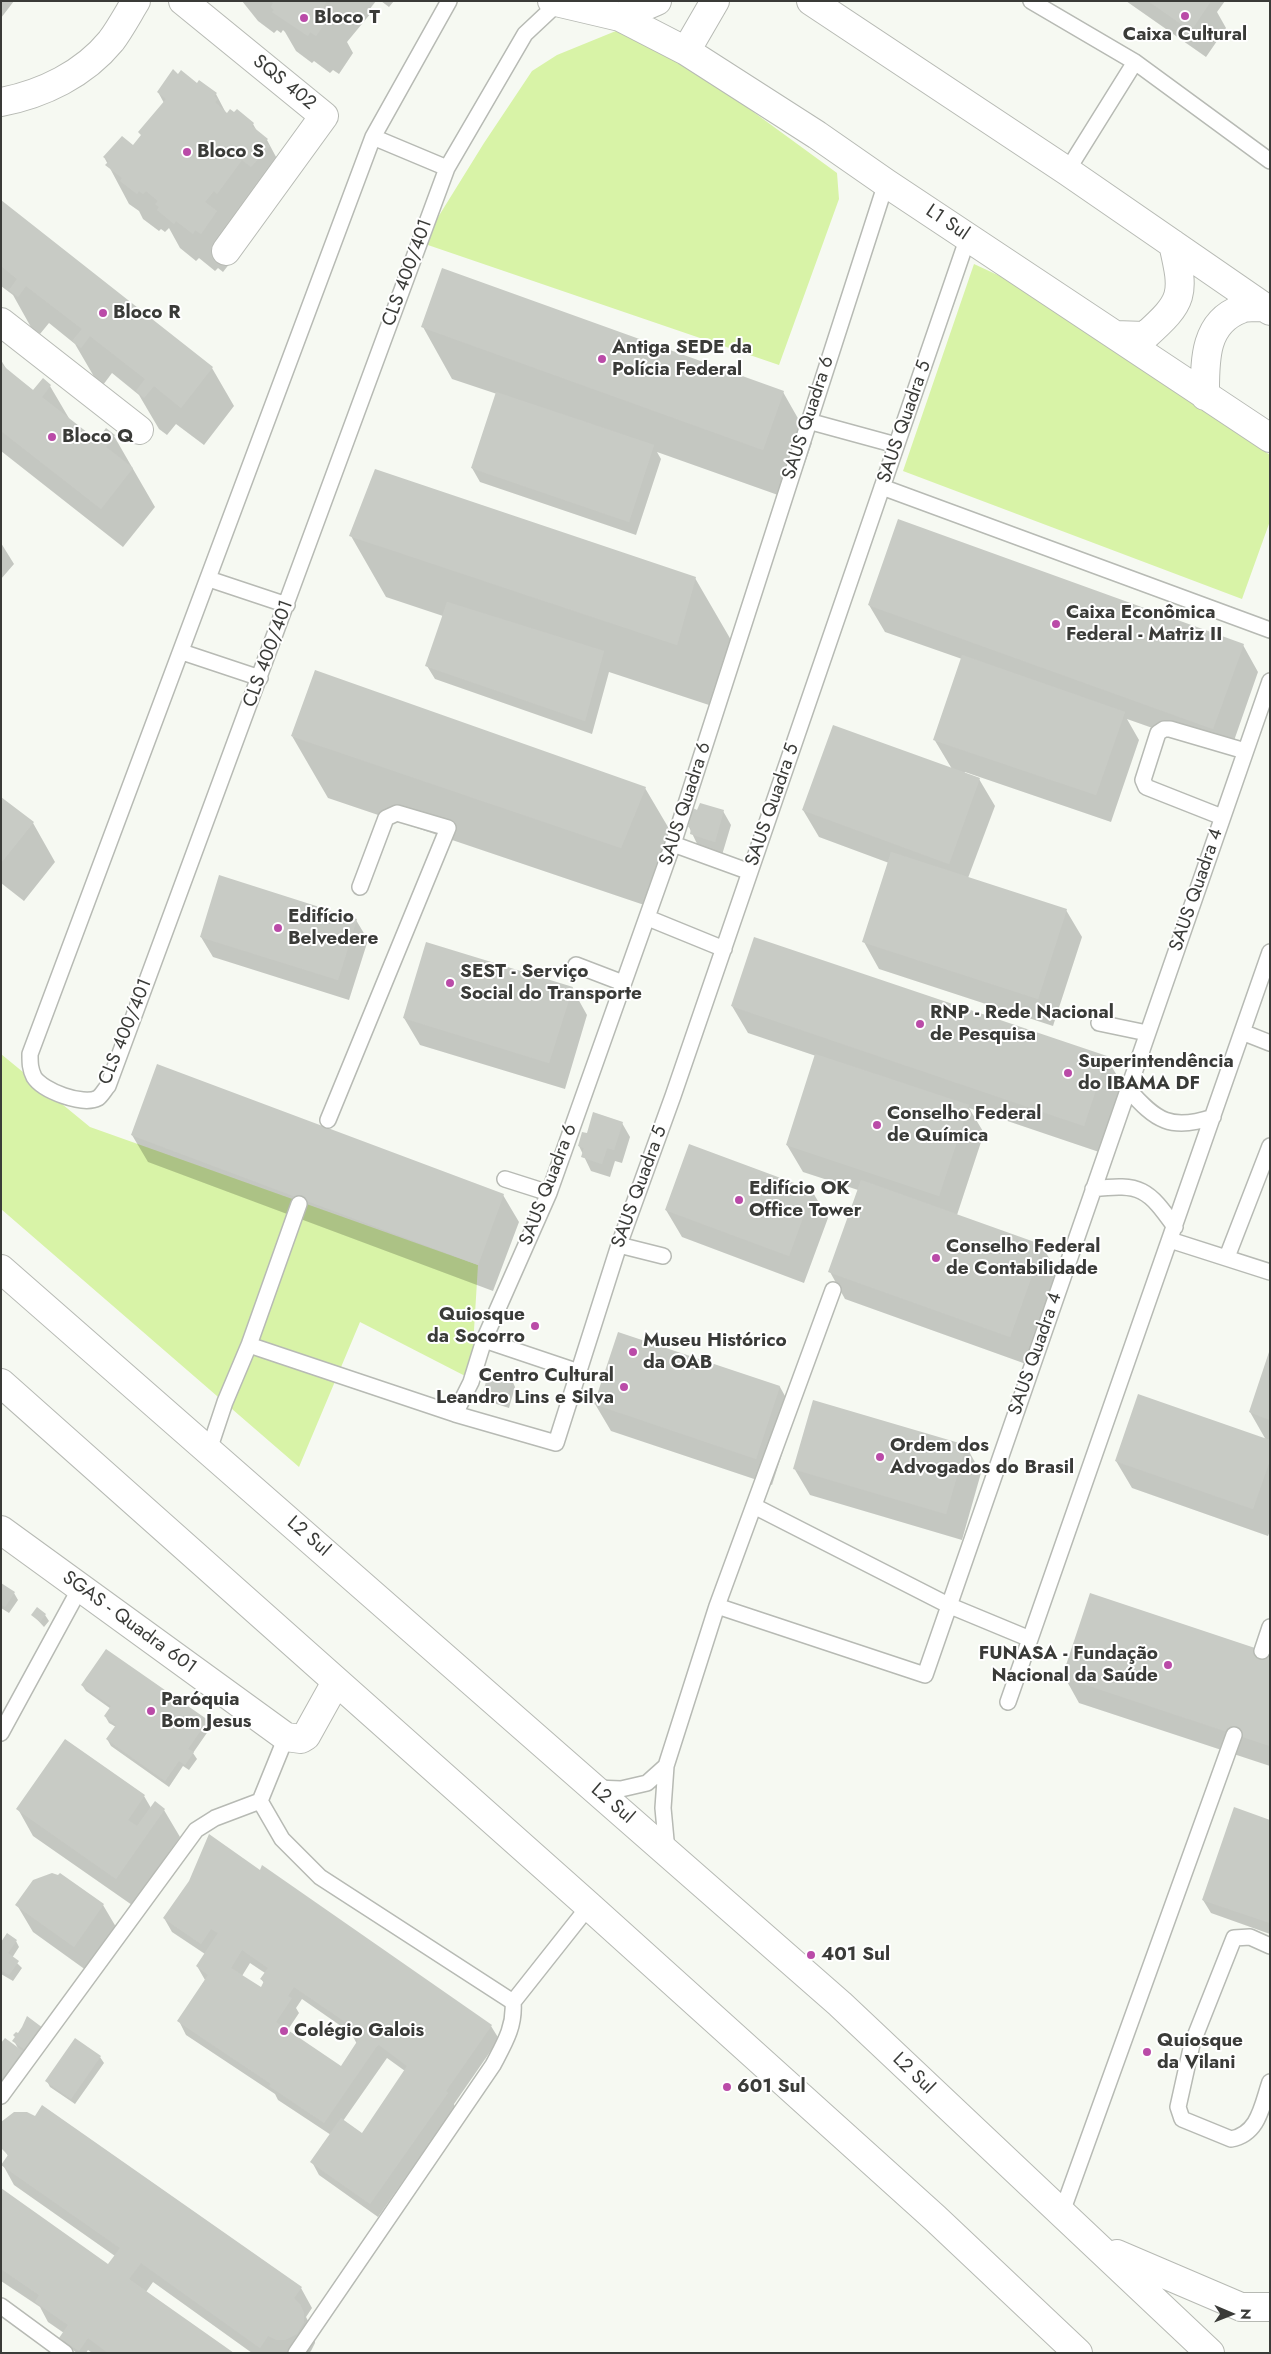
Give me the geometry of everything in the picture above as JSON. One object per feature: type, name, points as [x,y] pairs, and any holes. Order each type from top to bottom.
[{"type":"main road","points":[[1,102],[24,98],[71,77],[110,41],[136,1]]},
{"type":"main road","name":"SQS 402","points":[[184,1],[324,116],[226,251]]},
{"type":"main road","points":[[620,17],[656,1]]},
{"type":"main road","points":[[686,51],[715,1]]},
{"type":"main road","points":[[811,1],[1067,171],[1267,309]]},
{"type":"main road","name":"L1 Sul","points":[[554,2],[620,17],[686,51],[817,135],[886,183],[1270,438]]},
{"type":"main road","points":[[1115,335],[1144,336],[1169,315],[1180,296],[1180,272],[1174,244]]},
{"type":"main road","points":[[1205,396],[1208,347],[1217,325],[1241,308],[1267,309]]},
{"type":"main road","points":[[1,322],[138,430]]},
{"type":"main road","name":"L2 Sul","points":[[6,1277],[209,1450],[840,2004],[1210,2353]]},
{"type":"main road","points":[[1,1383],[589,1906],[935,2218],[1078,2353]]},
{"type":"main road","name":"SGAS - Quadra 601","points":[[1,1530],[286,1737]]},
{"type":"main road","points":[[286,1737],[294,1739],[306,1736],[336,1682]]},
{"type":"main road","points":[[1098,2246],[1242,2307],[1270,2307]]},
{"type":"lane","name":"CLS 400/401","points":[[449,1],[373,137],[182,652],[30,1054],[30,1068],[35,1079],[46,1089],[82,1101],[98,1098],[108,1086],[287,606],[447,168],[525,34],[554,2]]},
{"type":"lane","points":[[1031,1],[1134,62],[1270,161]]},
{"type":"lane","points":[[1067,171],[1134,62]]},
{"type":"lane","points":[[373,137],[447,168]]},
{"type":"lane","name":"SAUS Quadra 6","points":[[455,1414],[471,1382],[484,1340],[549,1193],[622,983],[648,918],[886,183]]},
{"type":"lane","name":"SAUS Quadra 5","points":[[455,1414],[556,1443],[619,1245],[724,949],[968,237]]},
{"type":"lane","points":[[808,421],[896,445]]},
{"type":"lane","points":[[882,487],[1270,630]]},
{"type":"lane","points":[[209,578],[287,606]]},
{"type":"lane","points":[[182,652],[260,678]]},
{"type":"lane","name":"SAUS Quadra 4","points":[[718,1606],[925,1674],[1245,751],[1269,687]]},
{"type":"lane","points":[[1222,817],[1146,787],[1143,780],[1158,733],[1170,728],[1245,751]]},
{"type":"lane","points":[[328,1120],[448,828],[397,813],[386,818],[360,887]]},
{"type":"lane","points":[[673,844],[750,872]]},
{"type":"lane","points":[[648,918],[724,949]]},
{"type":"lane","points":[[1008,1702],[1270,952]]},
{"type":"lane","points":[[576,965],[622,983]]},
{"type":"lane","points":[[1099,1022],[1147,1033]]},
{"type":"lane","points":[[1242,1032],[1270,1043]]},
{"type":"lane","points":[[1128,1090],[1146,1110],[1170,1123],[1192,1124],[1213,1117]]},
{"type":"lane","points":[[1227,1258],[1270,1146]]},
{"type":"lane","points":[[505,1179],[549,1193]]},
{"type":"lane","points":[[1093,1189],[1120,1186],[1137,1189],[1156,1200],[1173,1234],[1227,1258],[1270,1272]]},
{"type":"lane","points":[[209,1450],[225,1402],[250,1345],[298,1204]]},
{"type":"lane","points":[[619,1245],[663,1256]]},
{"type":"lane","points":[[667,1851],[663,1808],[666,1766],[718,1606],[833,1290]]},
{"type":"lane","points":[[484,1340],[578,1372]]},
{"type":"lane","points":[[250,1345],[455,1414]]},
{"type":"lane","points":[[754,1506],[948,1605],[1030,1639]]},
{"type":"lane","points":[[1,1733],[80,1588]]},
{"type":"lane","points":[[1262,1651],[1270,1627]]},
{"type":"lane","points":[[1062,2212],[1234,1735]]},
{"type":"lane","points":[[1,2096],[196,1830],[215,1818],[260,1801],[286,1737]]},
{"type":"lane","points":[[594,1788],[622,1789],[647,1783],[666,1766]]},
{"type":"lane","points":[[260,1801],[282,1839],[320,1877],[513,2002]]},
{"type":"lane","points":[[296,2353],[493,2065],[510,2034],[514,2018],[513,2002],[589,1906]]},
{"type":"lane","points":[[1270,1946],[1250,1937],[1234,1938],[1192,2044],[1178,2107],[1182,2119],[1231,2139],[1240,2137],[1248,2132],[1259,2117],[1270,2082]]},
{"type":"lane","points":[[1,2306],[65,2353]]},
{"type":"green space","points":[[633,24],[837,173],[839,199],[779,365],[422,243],[484,143],[532,71],[557,55]]},
{"type":"green space","points":[[974,264],[1017,284],[1270,455],[1270,521],[1242,599],[903,471]]},
{"type":"green space","points":[[1,1054],[90,1127],[478,1265],[471,1379],[360,1322],[299,1467],[1,1209]]},
{"type":"building","name":"Bloco T","points":[[271,1],[327,1],[323,7],[332,13],[316,36],[310,32],[308,36],[272,12],[274,10],[271,7],[273,3]]},
{"type":"building","name":"Caixa Cultural","points":[[1148,1],[1211,1],[1191,31]]},
{"type":"building","name":"Bloco S","points":[[173,69],[178,74],[181,70],[197,83],[199,80],[217,93],[214,96],[218,99],[215,102],[227,113],[230,109],[234,112],[237,109],[254,123],[252,126],[268,139],[265,142],[270,146],[251,167],[242,160],[217,194],[214,191],[205,202],[217,211],[201,234],[195,230],[193,234],[176,221],[174,224],[157,210],[159,207],[155,204],[158,201],[146,191],[143,194],[139,191],[137,194],[120,181],[122,178],[105,165],[109,161],[103,157],[122,136],[133,145],[141,135],[138,132],[166,99],[157,92]]},
{"type":"building","name":"Bloco R","points":[[1,200],[213,367],[181,408],[154,386],[144,398],[136,391],[145,379],[90,336],[81,348],[72,341],[82,329],[26,286],[18,297],[9,290],[17,279],[1,266]]},
{"type":"building","name":"Antiga SEDE da Polícia Federal","points":[[442,268],[784,391],[763,450],[421,327]]},
{"type":"building","name":"Bloco Q","points":[[1,364],[33,390],[43,378],[51,385],[42,397],[97,440],[106,428],[115,435],[106,447],[133,468],[101,509],[1,431]]},
{"type":"building","points":[[496,392],[654,445],[629,522],[471,468]]},
{"type":"building","points":[[375,469],[696,577],[677,645],[349,536]]},
{"type":"building","name":"Caixa Econômica Federal - Matriz II","points":[[898,519],[1244,644],[1213,729],[868,605]]},
{"type":"building","points":[[447,602],[604,651],[585,721],[425,666]]},
{"type":"building","points":[[962,655],[1125,712],[1096,795],[933,740]]},
{"type":"building","points":[[315,670],[646,787],[621,848],[291,736]]},
{"type":"building","points":[[833,725],[980,778],[949,864],[802,810]]},
{"type":"building","points":[[1,797],[34,822],[1,863]]},
{"type":"building","points":[[700,803],[724,810],[715,842],[690,834],[691,828],[688,827],[693,808],[697,810]]},
{"type":"building","points":[[891,852],[1067,909],[1038,999],[862,942]]},
{"type":"building","name":"Edifício Belvedere","points":[[219,875],[357,919],[338,980],[200,937]]},
{"type":"building","points":[[754,937],[1107,1056],[1084,1126],[731,1006]]},
{"type":"building","points":[[426,942],[573,987],[549,1063],[403,1018]]},
{"type":"building","name":"Conselho Federal de Química","points":[[815,1054],[969,1105],[939,1196],[786,1145]]},
{"type":"building","points":[[157,1064],[504,1194],[478,1265],[131,1135]]},
{"type":"building","points":[[593,1112],[623,1122],[614,1150],[607,1148],[602,1164],[581,1157],[584,1148],[578,1146],[582,1132],[587,1133]]},
{"type":"building","name":"Edifício OK Office Tower","points":[[689,1144],[813,1190],[789,1256],[665,1210]]},
{"type":"building","name":"Conselho Federal de Contabilidade","points":[[861,1180],[1043,1245],[1010,1337],[828,1272]]},
{"type":"building","points":[[618,1332],[780,1386],[756,1459],[594,1404]]},
{"type":"building","points":[[1270,1353],[1270,1420],[1249,1412]]},
{"type":"building","points":[[489,1372],[513,1379],[505,1402],[482,1395]]},
{"type":"building","points":[[1138,1394],[1270,1440],[1270,1460],[1253,1509],[1115,1461]]},
{"type":"building","name":"Ordem dos Advogados do Brasil","points":[[813,1400],[966,1445],[946,1514],[793,1469]]},
{"type":"building","points":[[1,1583],[15,1592],[5,1607],[1,1605]]},
{"type":"building","name":"FUNASA - Fundação Nacional da Saúde","points":[[1090,1593],[1270,1653],[1270,1746],[1062,1677]]},
{"type":"building","points":[[37,1607],[46,1614],[40,1622],[31,1615]]},
{"type":"building","name":"Paróquia Bom Jesus","points":[[106,1649],[208,1720],[188,1749],[194,1752],[185,1765],[179,1761],[165,1781],[106,1739],[116,1725],[104,1716],[111,1706],[81,1685]]},
{"type":"building","points":[[65,1739],[145,1795],[128,1820],[137,1826],[155,1801],[165,1809],[116,1879],[16,1809]]},
{"type":"building","points":[[1234,1807],[1270,1820],[1270,1923],[1202,1900]]},
{"type":"building","points":[[209,1834],[260,1870],[262,1865],[492,2025],[446,2091],[448,2093],[370,2204],[310,2162],[341,2118],[362,2133],[407,2066],[379,2045],[377,2046],[324,2123],[269,2086],[271,2084],[177,2021],[208,1975],[196,1966],[218,1933],[211,1929],[201,1944],[163,1918],[189,1881]],"holes":[[[242,1950],[268,1968],[260,1979],[264,1981],[261,1987],[231,1968]],[[294,1987],[354,2028],[350,2034],[358,2040],[341,2066],[276,2022],[292,1998],[288,1996]]]},
{"type":"building","points":[[52,1873],[58,1875],[60,1873],[104,1904],[74,1947],[15,1905],[33,1880]]},
{"type":"building","points":[[7,1933],[17,1940],[8,1953],[19,1961],[9,1975],[1,1970],[1,1942]]},
{"type":"building","points":[[27,2016],[43,2028],[27,2051],[12,2041],[15,2037],[13,2035],[16,2032],[18,2033]]},
{"type":"building","points":[[5,2038],[24,2052],[1,2084],[1,2043]]},
{"type":"building","points":[[75,2038],[101,2056],[71,2099],[45,2081]]},
{"type":"building","points":[[42,2105],[302,2287],[294,2298],[300,2304],[304,2313],[304,2322],[297,2334],[285,2340],[276,2340],[268,2336],[260,2348],[141,2263],[129,2279],[234,2353],[108,2353],[88,2338],[79,2351],[59,2338],[68,2325],[35,2302],[39,2295],[1,2269],[1,2188],[108,2264],[120,2248],[1,2165],[8,2155],[1,2148],[1,2122],[14,2112],[27,2112],[35,2116]]},
{"type":"place","name":"Caixa Cultural","points":[[1185,16]]},
{"type":"place","name":"Bloco T","points":[[304,18]]},
{"type":"place","name":"Bloco S","points":[[187,152]]},
{"type":"place","name":"Bloco R","points":[[103,313]]},
{"type":"place","name":"Antiga SEDE da Polícia Federal","points":[[602,359]]},
{"type":"place","name":"Bloco Q","points":[[52,437]]},
{"type":"place","name":"Caixa Econômica Federal - Matriz II","points":[[1056,624]]},
{"type":"place","name":"Edifício Belvedere","points":[[278,928]]},
{"type":"place","name":"SEST - Serviço Social do Transporte","points":[[450,983]]},
{"type":"place","name":"RNP - Rede Nacional de Pesquisa","points":[[920,1024]]},
{"type":"place","name":"Superintendência do IBAMA DF","points":[[1068,1073]]},
{"type":"place","name":"Conselho Federal de Química","points":[[877,1125]]},
{"type":"place","name":"Edifício OK Office Tower","points":[[739,1200]]},
{"type":"place","name":"Conselho Federal de Contabilidade","points":[[936,1258]]},
{"type":"place","name":"Quiosque da Socorro","points":[[535,1326]]},
{"type":"place","name":"Museu Histórico da OAB","points":[[633,1352]]},
{"type":"place","name":"Centro Cultural Leandro Lins e Silva","points":[[624,1387]]},
{"type":"place","name":"Ordem dos Advogados do Brasil","points":[[880,1457]]},
{"type":"place","name":"FUNASA - Fundação Nacional da Saúde","points":[[1168,1665]]},
{"type":"place","name":"Paróquia Bom Jesus","points":[[151,1711]]},
{"type":"place","name":"401 Sul","points":[[811,1955]]},
{"type":"place","name":"Colégio Galois","points":[[284,2031]]},
{"type":"place","name":"Quiosque da Vilani","points":[[1147,2052]]},
{"type":"place","name":"601 Sul","points":[[727,2087]]}]
